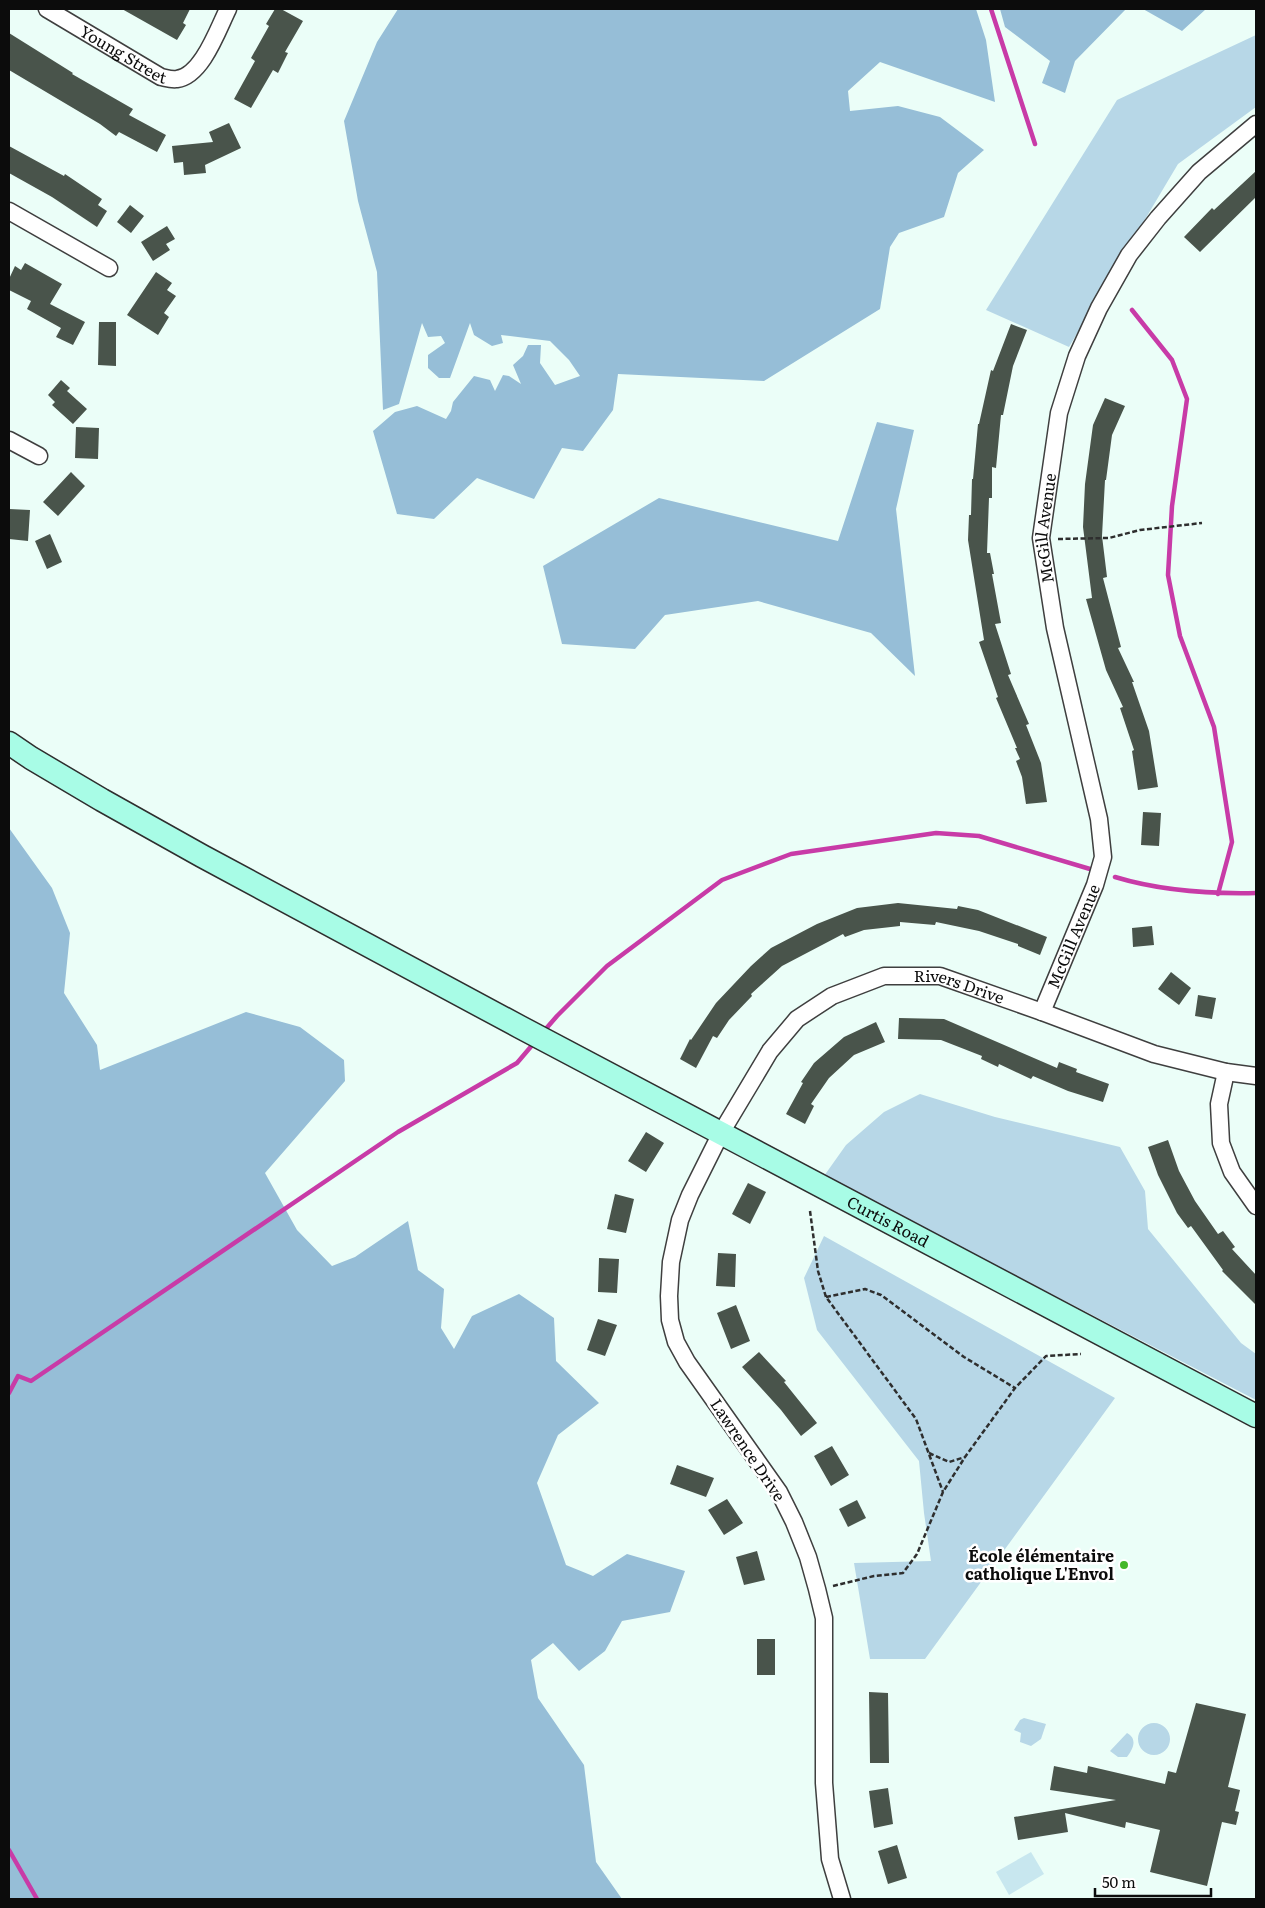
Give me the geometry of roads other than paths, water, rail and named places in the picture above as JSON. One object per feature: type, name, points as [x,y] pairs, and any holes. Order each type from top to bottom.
[{"type":"main road","name":"Curtis Road","points":[[9,743],[31,758],[160,833],[520,1027],[1256,1416]]},
{"type":"street","name":"Young Street","points":[[47,9],[161,77],[175,79],[182,78],[199,65],[228,9]]},
{"type":"street","name":"McGill Avenue","points":[[1042,1012],[1095,884],[1103,857],[1099,819],[1054,628],[1041,538],[1059,413],[1077,356],[1099,308],[1129,255],[1158,218],[1199,172],[1256,124]]},
{"type":"street","points":[[9,211],[109,268]]},
{"type":"street","points":[[9,440],[39,456]]},
{"type":"street","name":"Rivers Drive","points":[[721,1133],[770,1051],[797,1019],[832,996],[884,976],[940,976],[1154,1054],[1226,1072],[1256,1076]]},
{"type":"street","points":[[1226,1072],[1219,1104],[1222,1142],[1232,1172],[1256,1206]]},
{"type":"street","name":"Lawrence Drive","points":[[721,1133],[690,1195],[680,1220],[671,1262],[670,1320],[676,1342],[686,1362],[779,1492],[808,1557],[824,1618],[824,1782],[830,1859],[842,1899]]},
{"type":"waterway","points":[[991,9],[1035,144]]},
{"type":"waterway","points":[[1132,310],[1172,360],[1187,399],[1172,506],[1168,575],[1180,636],[1214,727],[1232,842],[1218,894]]},
{"type":"waterway","points":[[544,1031],[607,966],[722,880],[791,854],[936,833],[979,836],[1090,869]]},
{"type":"waterway","points":[[1115,877],[1149,885],[1185,890],[1256,893]]},
{"type":"waterway","points":[[9,1393],[18,1376],[31,1381],[398,1132],[517,1063],[534,1043]]},
{"type":"waterway","points":[[9,1850],[37,1899]]},
{"type":"place","name":"École élémentaire catholique L'Envol","points":[[1124,1565]]}]
